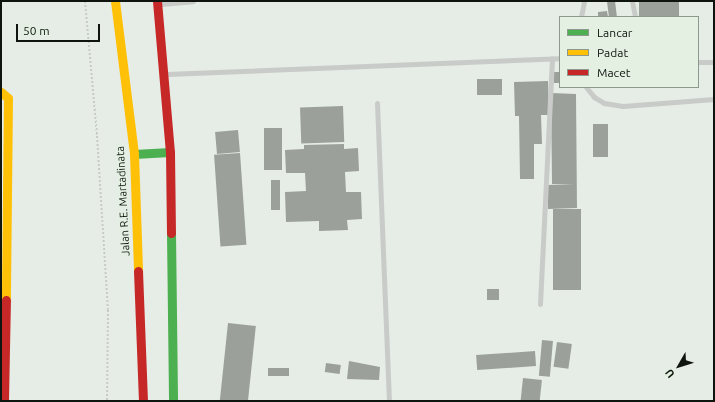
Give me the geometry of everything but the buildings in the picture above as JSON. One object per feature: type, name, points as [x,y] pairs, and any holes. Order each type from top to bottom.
[{"type":"main road","name":"Jalan R.E. Martadinata","points":[[115,1],[134,154],[143,401]]},
{"type":"main road","points":[[157,3],[170,152],[173,401]]},
{"type":"main road","points":[[1,92],[8,98],[9,188],[4,401]]},
{"type":"main road","points":[[134,154],[170,152]]},
{"type":"lane","points":[[157,3],[193,1]]},
{"type":"lane","points":[[581,16],[584,1]]},
{"type":"lane","points":[[632,1],[634,16]]},
{"type":"lane","points":[[540,304],[552,58]]},
{"type":"lane","points":[[164,74],[559,58]]},
{"type":"lane","points":[[699,62],[714,62]]},
{"type":"lane","points":[[587,88],[594,97],[604,103],[623,106],[714,99]]},
{"type":"lane","points":[[378,103],[389,401]]},
{"type":"path","points":[[84,1],[97,136],[108,310],[107,401]]},
{"type":"traffic: fast","points":[[134,154],[170,152]]},
{"type":"traffic: fast","points":[[171,233],[173,401]]},
{"type":"traffic: slow","points":[[115,1],[134,154],[138,271]]},
{"type":"traffic: slow","points":[[1,92],[8,98],[6,300]]},
{"type":"traffic: jam","points":[[157,1],[170,152],[171,233]]},
{"type":"traffic: jam","points":[[138,271],[143,401]]},
{"type":"traffic: jam","points":[[4,401],[6,300]]}]
